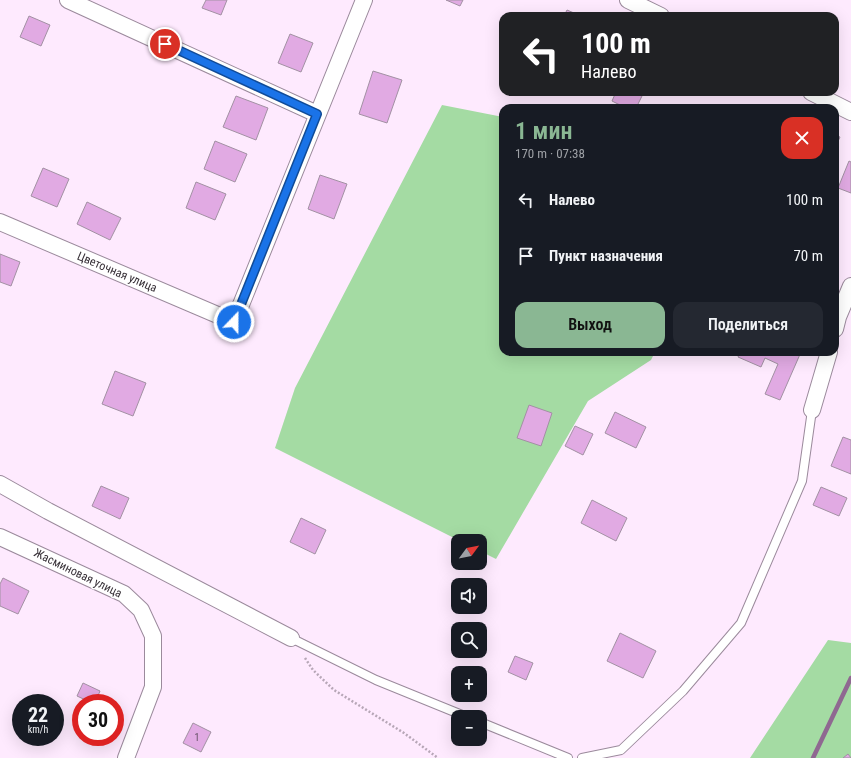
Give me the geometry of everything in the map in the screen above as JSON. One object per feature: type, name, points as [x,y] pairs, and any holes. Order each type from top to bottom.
[{"type":"street","points":[[68,0],[317,114],[364,0]]},
{"type":"street","points":[[628,0],[653,12]]},
{"type":"street","points":[[819,96],[835,104]]},
{"type":"street","points":[[839,106],[851,112]]},
{"type":"street","name":"Цветочная улица","points":[[0,222],[234,322],[317,114]]},
{"type":"street","points":[[839,316],[847,306],[851,286]]},
{"type":"street","points":[[812,410],[828,356]]},
{"type":"street","points":[[0,484],[48,511],[291,638]]},
{"type":"street","name":"Жасминовая улица","points":[[0,537],[124,594],[141,610],[153,636],[153,687],[126,758]]},
{"type":"lane","points":[[582,758],[621,750],[683,691],[741,623],[802,481],[812,410]]},
{"type":"lane","points":[[291,638],[376,680],[451,710]]},
{"type":"lane","points":[[487,725],[568,758]]},
{"type":"path","points":[[291,638],[313,670],[334,690],[404,733],[438,758]]},
{"type":"green space","points":[[442,105],[499,116],[499,356],[653,356],[651,360],[588,401],[496,559],[487,554],[487,534],[451,534],[451,536],[275,448],[295,388]]},
{"type":"green space","points":[[828,640],[851,643],[851,758],[750,758]]},
{"type":"building","points":[[206,0],[227,0],[221,15],[202,8]]},
{"type":"building","points":[[446,0],[463,0],[460,6]]},
{"type":"building","points":[[29,16],[50,25],[41,46],[20,37]]},
{"type":"building","points":[[290,34],[313,43],[301,72],[278,63]]},
{"type":"building","points":[[373,71],[402,80],[387,123],[359,114]]},
{"type":"building","points":[[236,96],[268,108],[256,140],[223,127]]},
{"type":"building","points":[[614,96],[642,96],[638,104],[618,104],[612,101]]},
{"type":"building","points":[[215,141],[247,154],[235,182],[204,169]]},
{"type":"building","points":[[849,161],[851,162],[851,193],[839,188]]},
{"type":"building","points":[[43,168],[69,179],[57,207],[31,196]]},
{"type":"building","points":[[320,175],[347,184],[334,219],[308,209]]},
{"type":"building","points":[[196,182],[226,194],[215,220],[186,208]]},
{"type":"building","points":[[87,202],[121,218],[110,240],[77,224]]},
{"type":"building","points":[[0,254],[20,262],[11,286],[0,282]]},
{"type":"building","points":[[799,356],[780,400],[765,394],[778,364],[765,358],[761,367],[738,357]]},
{"type":"building","points":[[115,371],[146,383],[133,416],[102,404]]},
{"type":"building","points":[[529,405],[552,413],[541,446],[517,438]]},
{"type":"building","points":[[615,412],[646,427],[636,448],[605,433]]},
{"type":"building","points":[[575,426],[593,434],[583,455],[565,446]]},
{"type":"building","points":[[843,437],[851,440],[851,474],[831,466]]},
{"type":"building","points":[[101,486],[129,498],[120,519],[92,506]]},
{"type":"building","points":[[821,487],[847,498],[839,516],[813,505]]},
{"type":"building","points":[[592,500],[627,518],[616,541],[581,523]]},
{"type":"building","points":[[301,518],[326,530],[315,554],[290,542]]},
{"type":"building","points":[[3,578],[29,591],[18,614],[0,606],[0,584]]},
{"type":"building","points":[[620,633],[656,651],[643,678],[607,661]]},
{"type":"building","points":[[515,656],[533,663],[526,680],[508,672]]},
{"type":"building","points":[[83,683],[100,691],[99,694],[78,694]]},
{"type":"building","points":[[193,723],[211,732],[201,752],[183,743]]},
{"type":"building","points":[[848,754],[851,758],[843,758]]},
{"type":"waterway","points":[[813,758],[851,678]]},
{"type":"route","points":[[165,44],[317,114],[234,322]]}]
